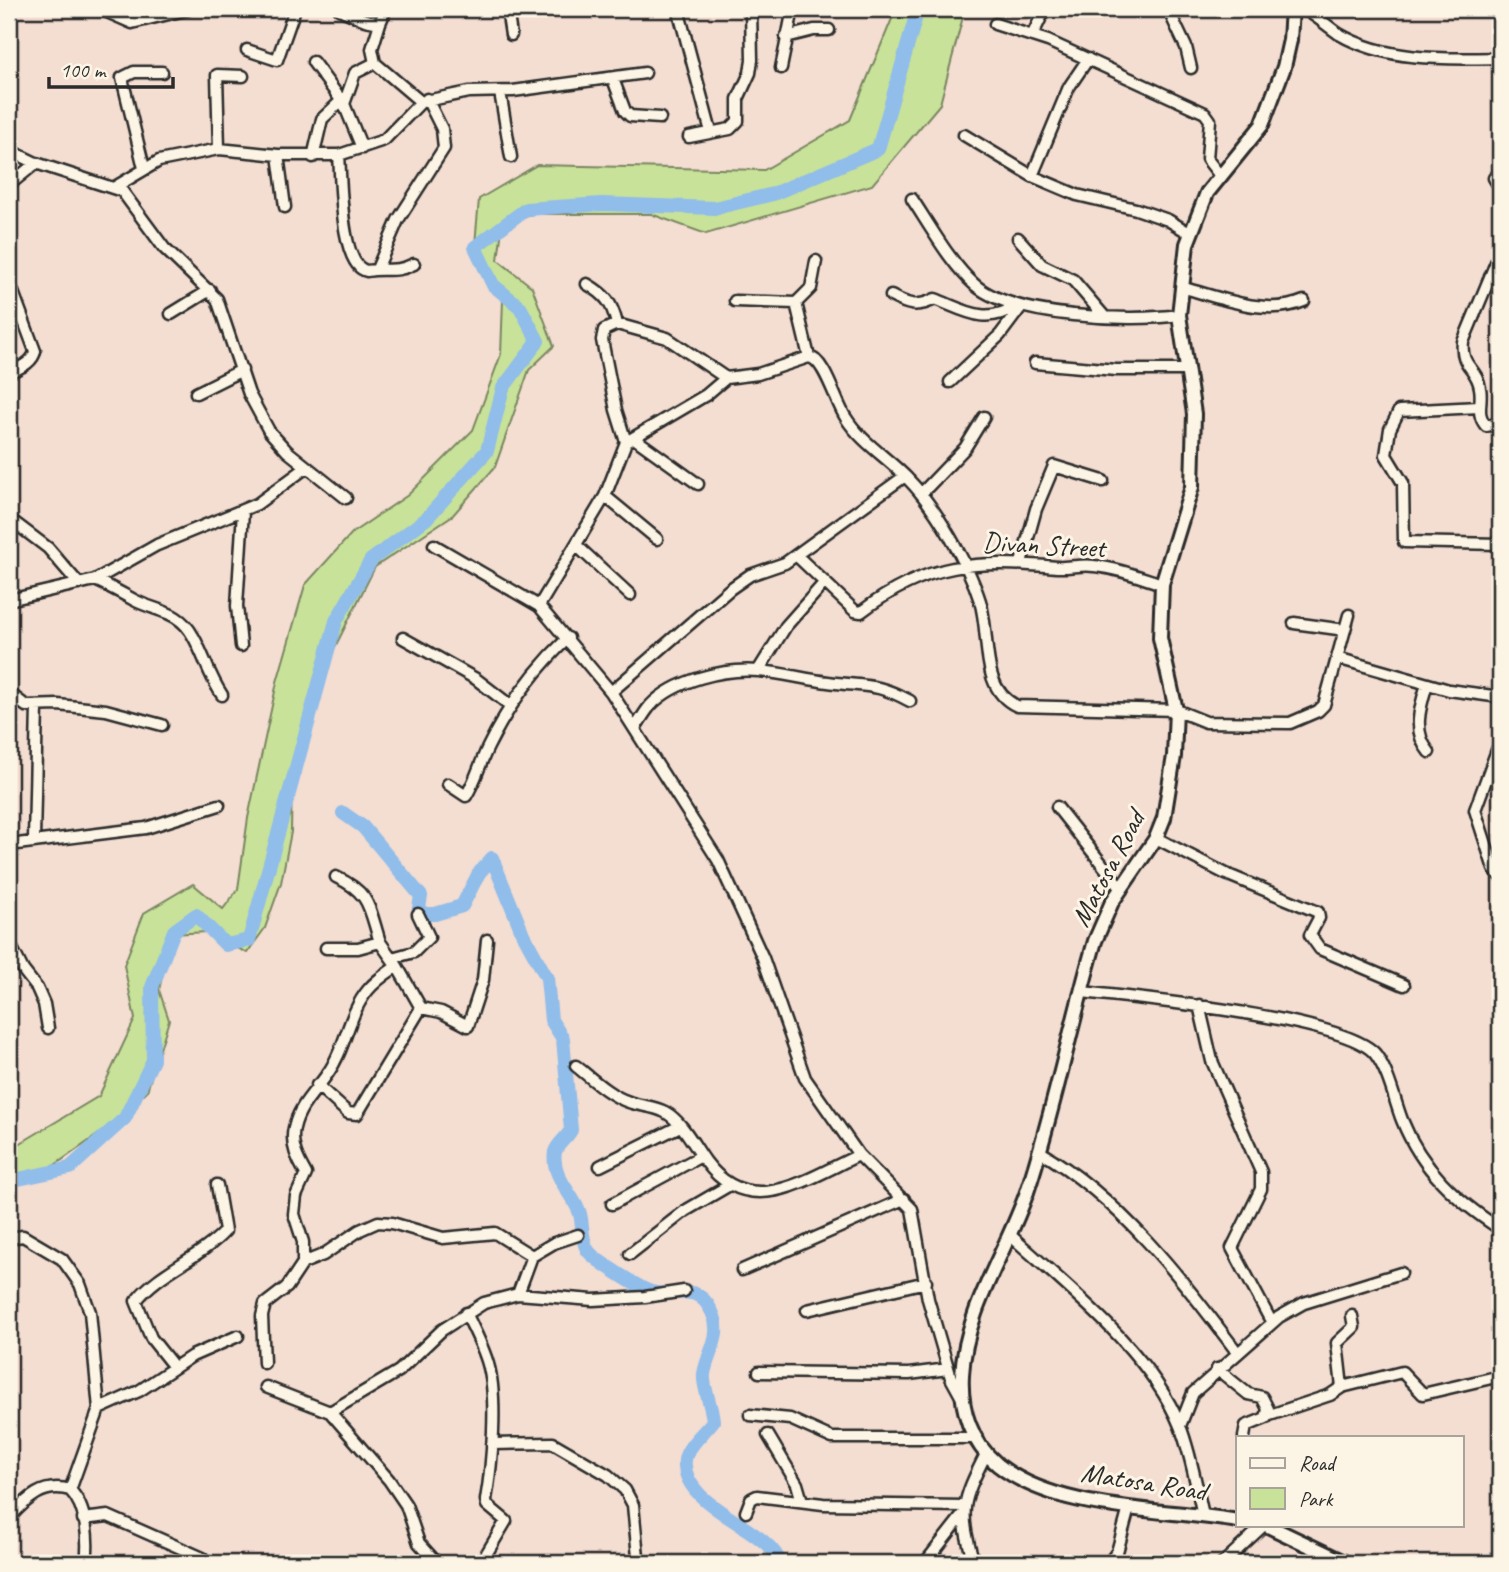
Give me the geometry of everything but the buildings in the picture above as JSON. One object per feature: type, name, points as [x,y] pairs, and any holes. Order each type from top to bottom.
[{"type":"street","points":[[100,9],[132,23],[189,9]]},
{"type":"street","points":[[247,50],[277,60],[295,9]]},
{"type":"street","points":[[339,9],[380,23]]},
{"type":"street","points":[[377,269],[398,220],[444,148],[442,129],[424,101],[374,63],[372,49],[386,9]]},
{"type":"street","points":[[506,9],[511,35]]},
{"type":"street","points":[[678,9],[711,132]]},
{"type":"street","points":[[689,137],[730,129],[738,121],[738,99],[750,73],[752,60],[751,9]]},
{"type":"street","points":[[781,68],[793,9]]},
{"type":"street","points":[[1032,36],[1045,9]]},
{"type":"street","points":[[1168,9],[1186,47],[1191,68]]},
{"type":"street","name":"Matosa Road","points":[[1236,1521],[1093,1503],[1041,1487],[1000,1467],[986,1454],[974,1438],[962,1399],[964,1351],[974,1315],[1010,1235],[1039,1151],[1095,941],[1121,888],[1156,838],[1164,817],[1174,756],[1175,710],[1160,638],[1162,584],[1192,487],[1195,426],[1179,315],[1187,244],[1207,194],[1248,146],[1266,116],[1284,67],[1290,40],[1292,9]]},
{"type":"street","points":[[1303,9],[1340,34],[1376,48],[1440,60],[1500,58]]},
{"type":"street","points":[[995,24],[1088,59],[1205,113],[1210,120],[1207,159],[1220,177]]},
{"type":"street","points":[[786,37],[829,30]]},
{"type":"street","points":[[1032,176],[1069,87],[1088,59]]},
{"type":"street","points":[[313,62],[343,103],[362,148]]},
{"type":"street","points":[[313,157],[325,113],[343,103],[355,73],[374,63]]},
{"type":"street","points":[[144,168],[122,78],[134,72],[162,72]]},
{"type":"street","points":[[115,187],[159,161],[219,149],[313,157],[339,155],[384,140],[424,101],[645,73]]},
{"type":"street","points":[[219,149],[217,75],[243,76]]},
{"type":"street","points":[[613,79],[630,116],[660,118]]},
{"type":"street","points":[[499,92],[511,157]]},
{"type":"street","points":[[964,135],[1032,176],[1077,195],[1158,217],[1191,234]]},
{"type":"street","points":[[9,150],[36,163],[115,187],[136,206],[164,248],[210,290],[223,315],[249,394],[269,431],[307,467],[346,498]]},
{"type":"street","points":[[278,155],[285,207]]},
{"type":"street","points":[[339,155],[340,205],[352,254],[361,270],[400,271],[414,264]]},
{"type":"street","points":[[9,185],[36,163]]},
{"type":"street","points":[[1494,178],[1500,188]]},
{"type":"street","points":[[912,199],[941,243],[971,281],[977,287],[1018,306],[1143,320],[1179,315]]},
{"type":"street","points":[[1018,238],[1042,265],[1073,280],[1103,315]]},
{"type":"street","points":[[1500,253],[1463,342],[1463,361],[1474,373],[1480,388],[1479,407],[1486,426],[1500,423]]},
{"type":"street","points":[[735,301],[796,303],[811,288],[816,261]]},
{"type":"street","points":[[9,281],[35,351],[34,356],[23,366],[9,373]]},
{"type":"street","points":[[587,284],[611,302],[617,324]]},
{"type":"street","points":[[1184,288],[1257,307],[1285,308],[1304,301]]},
{"type":"street","points":[[171,314],[210,290]]},
{"type":"street","points":[[891,296],[909,306],[923,305],[934,299],[980,316],[1002,315],[1018,306]]},
{"type":"street","points":[[796,303],[809,357]]},
{"type":"street","points":[[950,382],[1000,335],[1018,306]]},
{"type":"street","points":[[698,484],[630,440],[616,410],[602,340],[604,330],[617,324],[667,338],[726,378]]},
{"type":"street","points":[[539,606],[604,496],[630,440],[706,395],[726,378],[758,374],[809,357],[820,362],[847,420],[921,494],[964,564],[980,600],[986,626],[992,681],[1007,701],[1017,706],[1175,710],[1206,722],[1290,723],[1303,719],[1324,705],[1349,615]]},
{"type":"street","points":[[1035,363],[1116,370],[1186,370]]},
{"type":"street","points":[[196,393],[242,370]]},
{"type":"street","points":[[1479,407],[1399,411],[1390,429],[1386,455],[1403,483],[1404,542],[1500,544]]},
{"type":"street","points":[[921,494],[965,448],[984,417]]},
{"type":"street","points":[[1021,563],[1036,509],[1054,466],[1104,481]]},
{"type":"street","points":[[9,600],[95,580],[157,545],[243,511],[307,467]]},
{"type":"street","points":[[611,692],[730,589],[750,575],[797,556],[905,476]]},
{"type":"street","points":[[604,496],[657,539]]},
{"type":"street","points":[[240,646],[237,606],[243,511]]},
{"type":"street","points":[[16,523],[48,548],[79,584]]},
{"type":"street","points":[[434,545],[539,606],[568,638],[611,692],[635,728],[729,880],[763,958],[805,1078],[859,1155],[904,1199],[917,1222],[926,1282],[948,1369],[962,1399]]},
{"type":"street","points":[[576,545],[629,595]]},
{"type":"street","points":[[758,671],[786,626],[825,582],[797,556]]},
{"type":"street","name":"Divan Street","points":[[825,582],[855,611],[860,612],[890,592],[964,564],[1021,563],[1073,568],[1093,565],[1162,584]]},
{"type":"street","points":[[95,580],[133,599],[166,610],[178,618],[193,634],[204,664],[222,695]]},
{"type":"street","points":[[1294,623],[1345,630]]},
{"type":"street","points":[[403,638],[476,679],[511,706]]},
{"type":"street","points":[[448,784],[466,796],[489,743],[511,706],[533,675],[568,638]]},
{"type":"street","points":[[1337,658],[1427,684],[1500,697]]},
{"type":"street","points":[[635,728],[650,706],[683,684],[720,675],[758,671],[787,678],[875,685],[891,689],[910,701]]},
{"type":"street","points":[[1427,684],[1419,724],[1420,737],[1429,751]]},
{"type":"street","points":[[9,692],[26,706],[58,705],[106,710],[162,725]]},
{"type":"street","points":[[34,840],[37,706]]},
{"type":"street","points":[[1500,742],[1475,810],[1494,869],[1500,876]]},
{"type":"street","points":[[9,845],[146,828],[219,805]]},
{"type":"street","points":[[1057,807],[1121,888]]},
{"type":"street","points":[[1156,838],[1226,874],[1318,912],[1320,918],[1310,935],[1320,949],[1404,985]]},
{"type":"street","points":[[336,877],[355,886],[364,894],[380,942],[395,962],[421,1008],[441,1012],[468,1026],[483,979],[487,940]]},
{"type":"street","points":[[264,1363],[262,1316],[265,1304],[287,1287],[303,1262],[303,1242],[294,1214],[296,1196],[302,1188],[306,1174],[295,1151],[294,1128],[317,1085],[340,1052],[361,1000],[395,962],[414,952],[429,937],[418,914]]},
{"type":"street","points":[[9,942],[23,970],[37,988],[44,1004],[48,1028]]},
{"type":"street","points":[[326,948],[358,948],[380,942]]},
{"type":"street","points":[[1082,992],[1199,1005],[1339,1035],[1368,1047],[1383,1066],[1405,1126],[1425,1164],[1452,1194],[1500,1229]]},
{"type":"street","points":[[1199,1005],[1212,1061],[1261,1172],[1261,1189],[1232,1248],[1272,1323]]},
{"type":"street","points":[[317,1085],[348,1113],[357,1114],[366,1104],[421,1008]]},
{"type":"street","points":[[576,1066],[628,1102],[664,1111],[680,1126],[701,1156],[728,1186],[747,1193],[787,1187],[859,1155]]},
{"type":"street","points":[[600,1166],[680,1126]]},
{"type":"street","points":[[1039,1151],[1092,1188],[1154,1249],[1185,1284],[1237,1352]]},
{"type":"street","points":[[612,1204],[701,1156]]},
{"type":"street","points":[[174,1367],[151,1338],[136,1301],[159,1279],[213,1244],[225,1231],[217,1185]]},
{"type":"street","points":[[629,1254],[685,1211],[728,1186]]},
{"type":"street","points":[[742,1270],[904,1199]]},
{"type":"street","points":[[303,1262],[336,1248],[360,1230],[378,1222],[392,1223],[443,1238],[495,1233],[532,1256]]},
{"type":"street","points":[[518,1294],[532,1256],[554,1243],[578,1235]]},
{"type":"street","points":[[1010,1235],[1127,1343],[1180,1426],[1203,1515]]},
{"type":"street","points":[[9,1238],[23,1236],[62,1259],[80,1284],[90,1312],[99,1409],[70,1490]]},
{"type":"street","points":[[1180,1426],[1193,1393],[1272,1323],[1304,1303],[1401,1273]]},
{"type":"street","points":[[807,1310],[926,1282]]},
{"type":"street","points":[[330,1412],[399,1371],[442,1331],[484,1303],[518,1294],[593,1300],[645,1297],[684,1291]]},
{"type":"street","points":[[466,1313],[489,1365],[492,1444],[486,1500],[487,1505],[506,1521],[481,1563]]},
{"type":"street","points":[[1342,1387],[1337,1343],[1339,1338],[1354,1327],[1352,1316]]},
{"type":"street","points":[[99,1409],[139,1391],[174,1367],[238,1336]]},
{"type":"street","points":[[758,1372],[909,1374],[948,1369]]},
{"type":"street","points":[[1217,1369],[1248,1394],[1262,1397],[1268,1409],[1268,1416]]},
{"type":"street","points":[[1244,1436],[1248,1423],[1330,1395],[1342,1387],[1402,1372],[1423,1394],[1500,1376]]},
{"type":"street","points":[[266,1387],[330,1412],[389,1479],[406,1505],[419,1543],[437,1563]]},
{"type":"street","points":[[750,1415],[790,1419],[832,1438],[974,1438]]},
{"type":"street","points":[[768,1435],[797,1484],[802,1502]]},
{"type":"street","points":[[492,1444],[553,1443],[608,1475],[625,1490],[634,1505],[638,1557],[635,1563]]},
{"type":"street","points":[[925,1563],[963,1511],[986,1454]]},
{"type":"street","points":[[9,1518],[37,1492],[52,1488],[70,1490],[77,1499],[83,1519],[86,1563]]},
{"type":"street","points":[[746,1512],[751,1499],[757,1496],[802,1502],[963,1511]]},
{"type":"street","points":[[1109,1563],[1117,1552],[1129,1508]]},
{"type":"street","points":[[963,1511],[974,1563]]},
{"type":"street","points":[[83,1519],[108,1516],[181,1546],[203,1558],[205,1563]]},
{"type":"street","points":[[1223,1563],[1264,1526]]},
{"type":"street","points":[[1267,1526],[1338,1562]]},
{"type":"green space","points":[[896,9],[965,9],[940,104],[872,185],[706,234],[651,214],[533,214],[503,221],[498,260],[532,287],[554,346],[529,370],[495,467],[453,515],[375,567],[319,679],[292,776],[291,832],[281,883],[265,928],[247,953],[207,932],[172,934],[159,990],[169,1020],[147,1091],[113,1124],[42,1174],[9,1187],[9,1150],[99,1096],[135,1019],[124,965],[144,913],[193,884],[223,909],[238,889],[248,818],[277,682],[305,585],[352,533],[408,495],[473,430],[501,354],[503,300],[474,256],[479,199],[537,165],[764,170],[850,120]]},
{"type":"waterway","points":[[9,1181],[70,1168],[125,1118],[153,1060],[152,987],[174,931],[196,915],[226,945],[249,940],[336,621],[371,560],[426,519],[487,451],[503,388],[538,341],[520,307],[493,285],[475,247],[526,209],[602,204],[715,208],[773,194],[878,149],[918,9]]},
{"type":"waterway","points":[[343,813],[363,827],[421,896],[418,914],[435,914],[462,906],[479,873],[492,858],[523,934],[547,978],[551,1020],[563,1039],[571,1130],[556,1149],[555,1160],[559,1176],[579,1211],[586,1248],[618,1274],[646,1290],[660,1294],[692,1293],[706,1302],[716,1328],[704,1379],[713,1421],[686,1455],[687,1476],[696,1491],[773,1550],[780,1563]]}]
